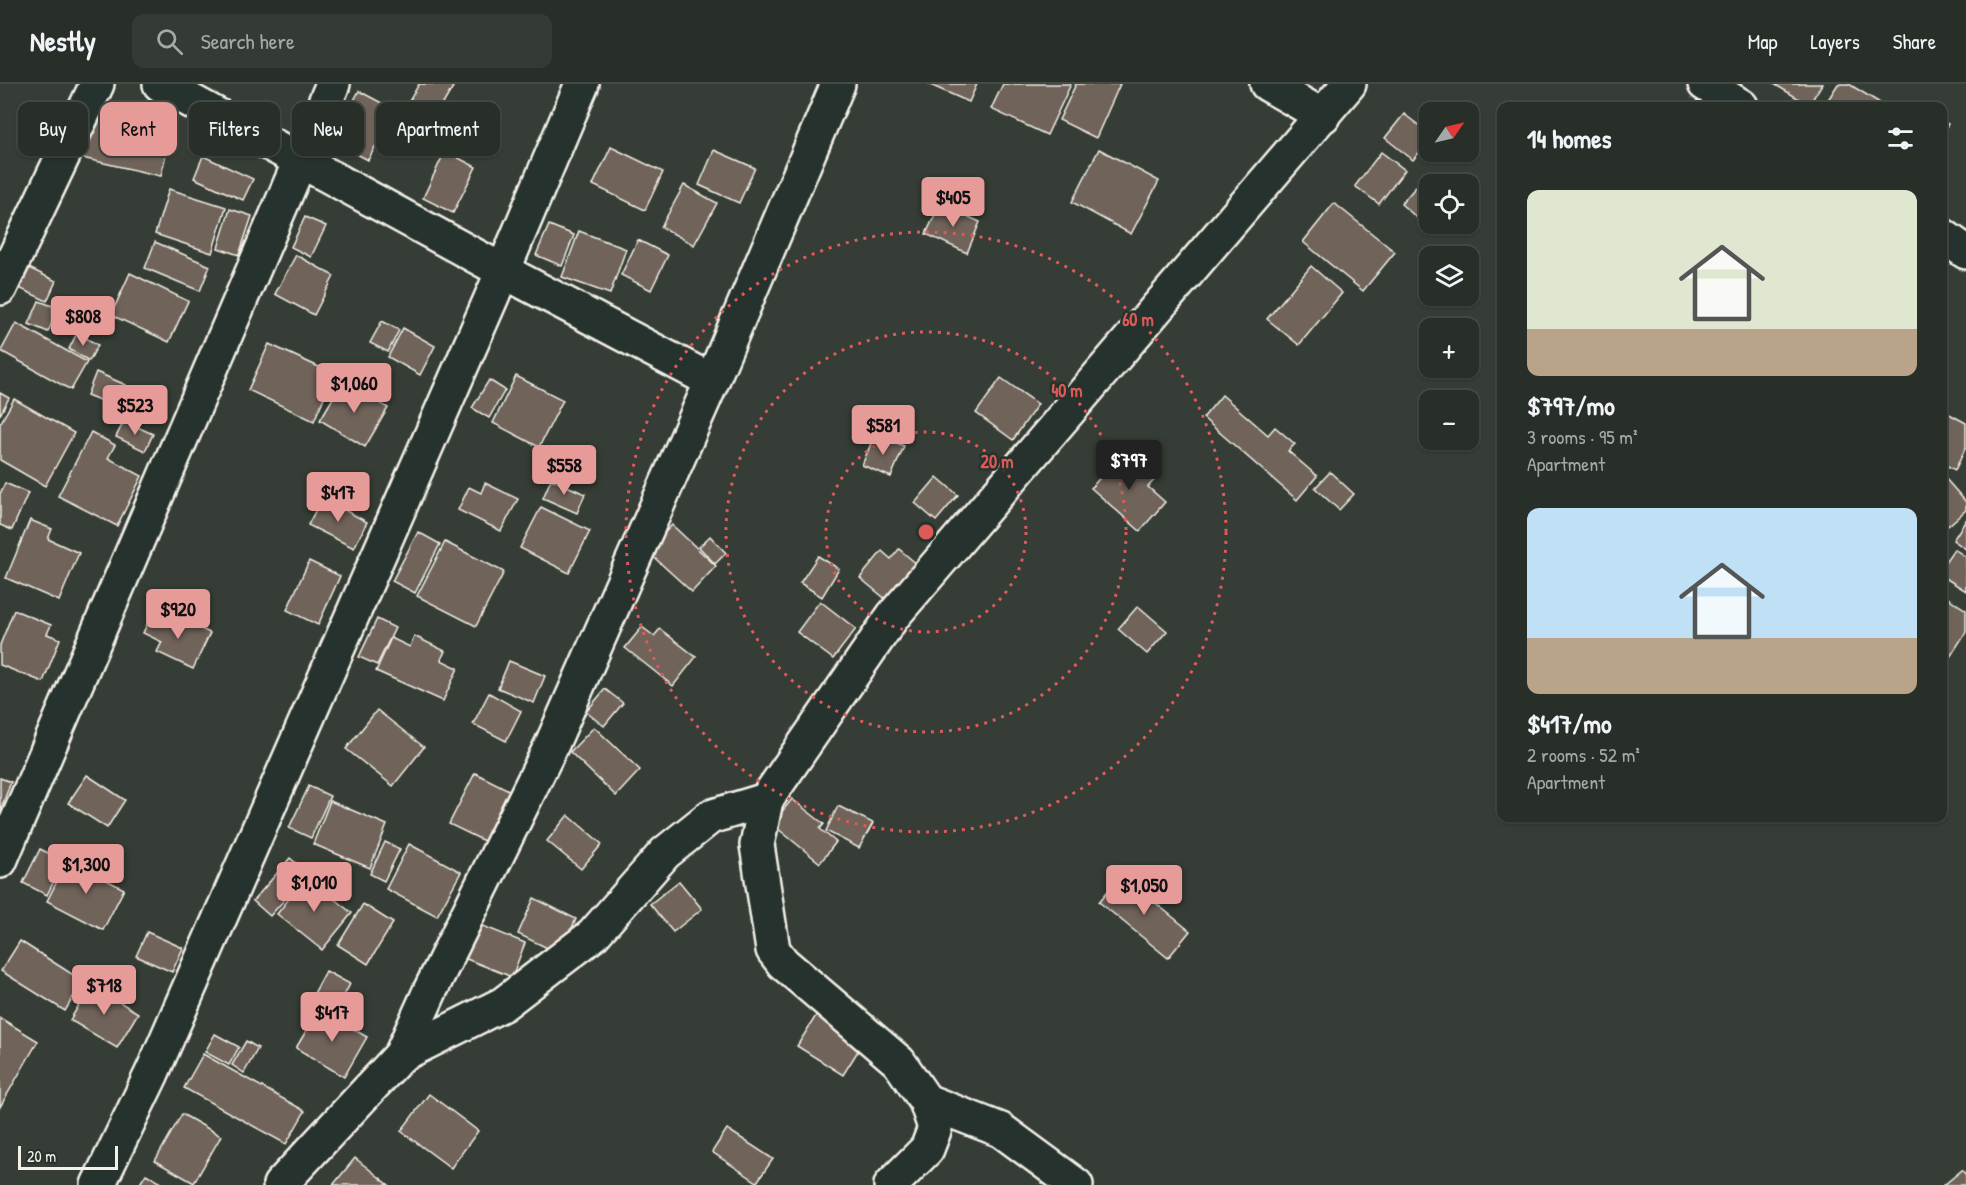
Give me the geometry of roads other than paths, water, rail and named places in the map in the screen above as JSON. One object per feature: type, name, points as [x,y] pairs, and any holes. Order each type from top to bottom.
[{"type":"street","points":[[0,288],[96,84]]},
{"type":"street","points":[[160,84],[503,271],[712,381]]},
{"type":"street","points":[[0,861],[333,84]]},
{"type":"street","points":[[98,1185],[157,1062],[503,271],[582,84]]},
{"type":"street","points":[[279,1185],[401,1055],[435,980],[552,744],[712,381],[838,84]]},
{"type":"street","points":[[1267,84],[1323,116]]},
{"type":"street","points":[[891,1185],[927,1149],[935,1128],[926,1101],[899,1062],[783,963],[773,950],[757,845],[766,800],[893,616],[1349,84]]},
{"type":"street","points":[[1706,84],[1735,102]]},
{"type":"street","points":[[1947,239],[1966,252]]},
{"type":"street","points":[[401,1055],[502,1004],[593,935],[665,853],[710,817],[766,800]]},
{"type":"street","points":[[926,1101],[1001,1130],[1076,1185]]}]
